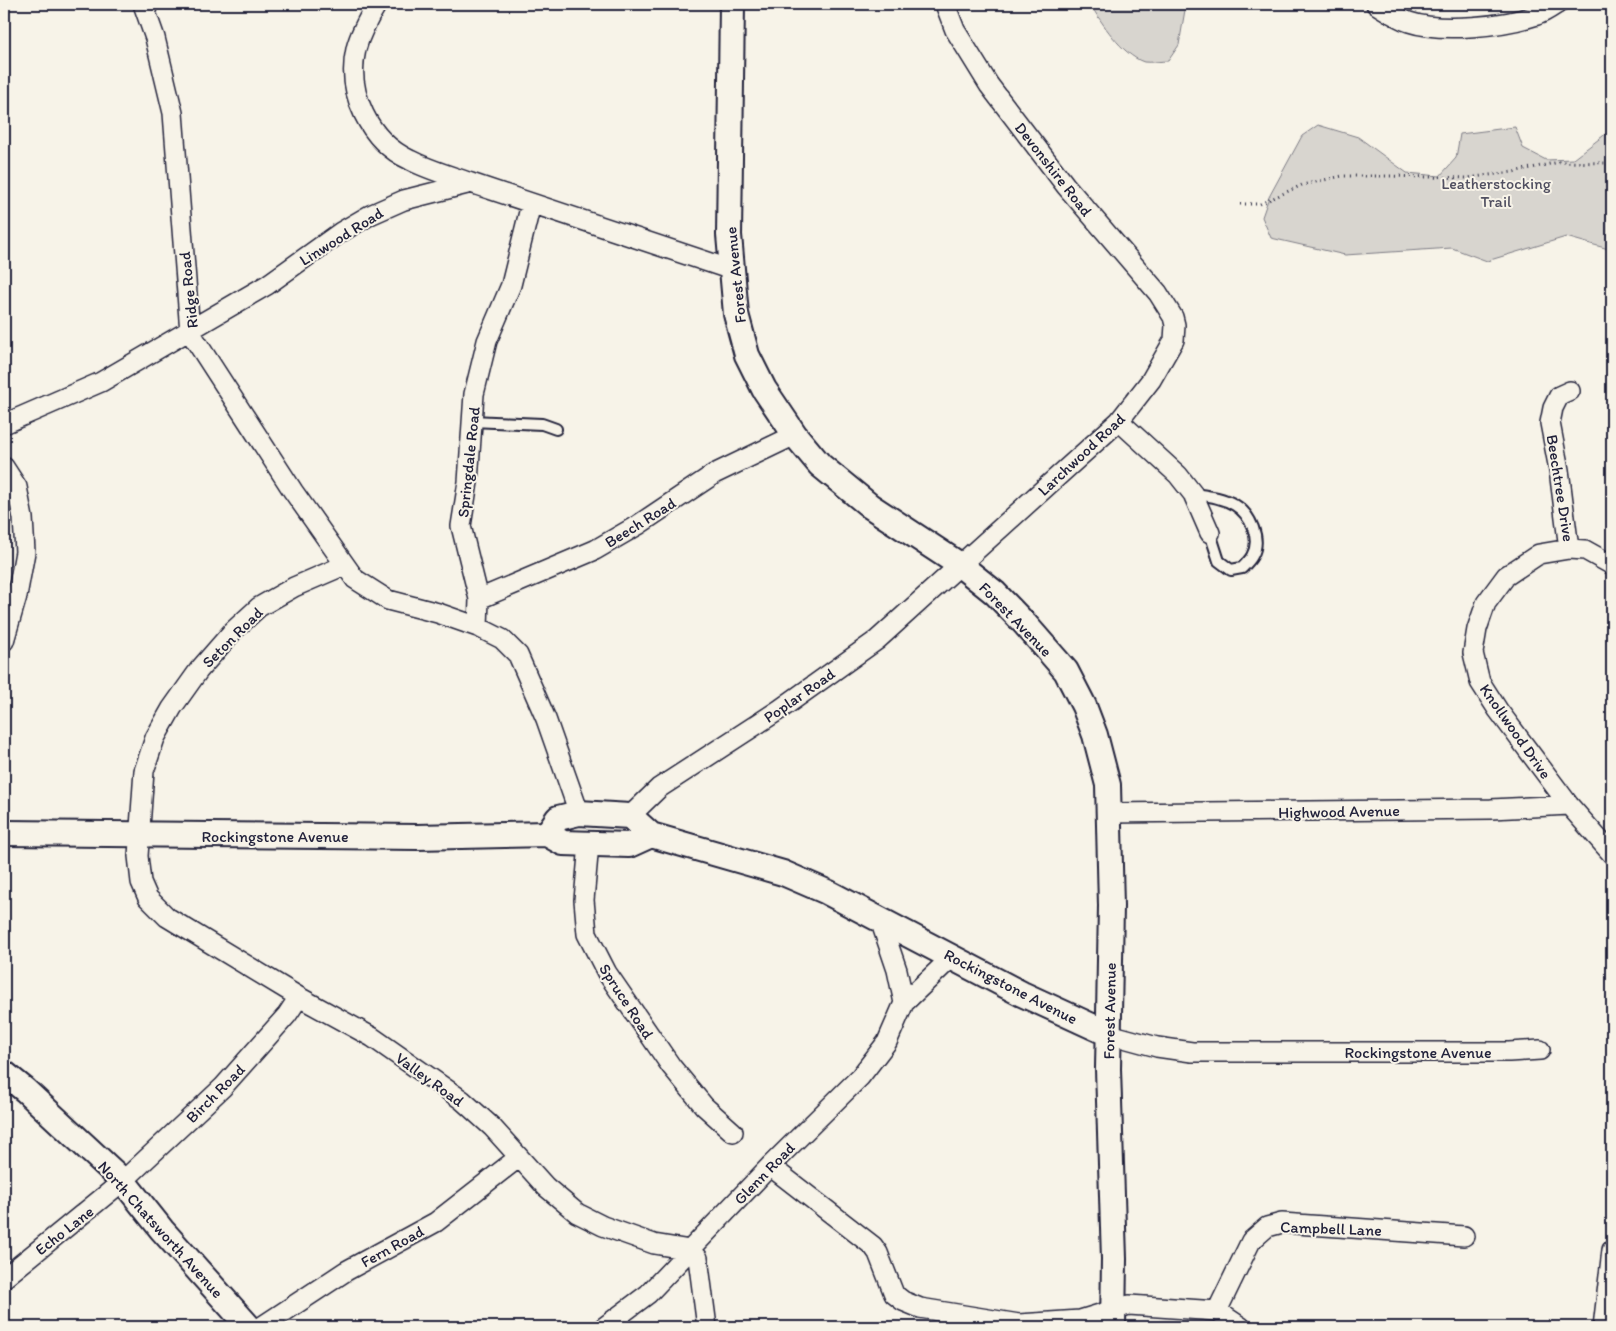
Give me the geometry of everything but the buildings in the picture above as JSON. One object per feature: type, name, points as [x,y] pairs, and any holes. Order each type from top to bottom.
[{"type":"street","name":"Ridge Road","points":[[143,4],[155,38],[173,113],[190,332],[293,491],[345,565]]},
{"type":"street","points":[[377,4],[364,28],[356,49],[354,72],[358,103],[370,125],[384,143],[409,160],[471,183],[732,270]]},
{"type":"street","name":"Forest Avenue","points":[[732,4],[729,235],[736,314],[747,355],[764,389],[795,435],[820,466],[870,506],[960,565],[995,593],[1025,624],[1066,671],[1084,706],[1095,735],[1108,785],[1109,813],[1111,906],[1108,1069],[1114,1259],[1113,1318]]},
{"type":"street","name":"Devonshire Road","points":[[945,4],[955,30],[989,85],[1066,186],[1158,292],[1173,317],[1175,325]]},
{"type":"street","points":[[1376,4],[1410,23],[1435,27],[1492,26],[1539,15],[1557,4]]},
{"type":"street","name":"Linwood Road","points":[[4,424],[101,382],[190,332],[267,285],[342,232],[370,215],[404,200],[471,183]]},
{"type":"street","name":"Springdale Road","points":[[478,627],[479,599],[461,526],[468,482],[474,394],[487,341],[511,285],[531,204]]},
{"type":"street","name":"Larchwood Road","points":[[960,565],[1119,421],[1150,380],[1174,340],[1175,325]]},
{"type":"street","name":"Beechtree Drive","points":[[1570,391],[1559,396],[1553,408],[1550,423],[1569,549],[1585,550],[1612,565]]},
{"type":"street","points":[[1119,421],[1178,475],[1193,494],[1210,533]]},
{"type":"street","name":"Beech Road","points":[[479,599],[595,550],[638,525],[714,474],[795,435]]},
{"type":"street","points":[[4,467],[17,487],[23,518],[25,552],[17,596],[4,640]]},
{"type":"street","name":"Knollwood Drive","points":[[1569,549],[1539,554],[1506,576],[1486,602],[1477,630],[1473,653],[1480,682],[1498,710],[1569,805],[1612,854]]},
{"type":"street","points":[[345,565],[356,579],[388,600],[438,613],[478,627],[502,639],[518,655],[546,719],[579,813]]},
{"type":"street","name":"Seton Road","points":[[139,835],[144,771],[155,738],[172,708],[199,670],[233,631],[259,607],[294,587],[345,565]]},
{"type":"street","name":"Poplar Road","points":[[630,816],[659,788],[779,710],[877,640],[960,565]]},
{"type":"street","name":"Highwood Avenue","points":[[1109,813],[1491,809],[1569,805]]},
{"type":"street","points":[[547,834],[558,818],[579,813],[630,816]]},
{"type":"street","name":"Rockingstone Avenue","points":[[630,816],[651,835],[783,873],[827,892],[1022,994],[1108,1034],[1157,1047],[1192,1052],[1509,1052],[1540,1050]]},
{"type":"street","name":"Rockingstone Avenue","points":[[4,833],[417,837],[547,834],[563,843],[629,845],[651,835]]},
{"type":"street","name":"Valley Road","points":[[139,835],[138,856],[141,882],[148,898],[167,917],[299,997],[372,1037],[462,1100],[492,1128],[546,1188],[578,1213],[603,1226],[654,1244],[690,1250]]},
{"type":"street","name":"Spruce Road","points":[[587,843],[588,855],[584,900],[587,934],[607,974],[671,1066],[704,1106],[733,1132]]},
{"type":"street","points":[[880,920],[897,970],[904,1003]]},
{"type":"street","name":"Glenn Road","points":[[604,1327],[648,1294],[770,1166],[860,1077],[887,1042],[904,1003],[952,957]]},
{"type":"street","name":"Birch Road","points":[[123,1182],[223,1087],[287,1015],[299,997]]},
{"type":"street","name":"North Chatsworth Avenue","points":[[4,1073],[25,1090],[123,1182],[162,1230],[249,1327]]},
{"type":"street","name":"Fern Road","points":[[261,1327],[346,1271],[436,1222],[518,1158]]},
{"type":"street","points":[[770,1166],[873,1246],[878,1253],[894,1294],[903,1301],[920,1308],[1019,1324],[1113,1318],[1129,1305],[1217,1311],[1241,1327]]},
{"type":"street","name":"Echo Lane","points":[[4,1278],[123,1182]]},
{"type":"street","name":"Campbell Lane","points":[[1217,1311],[1251,1241],[1267,1227],[1282,1223],[1464,1236]]},
{"type":"street","points":[[690,1250],[698,1258],[707,1327]]},
{"type":"street","points":[[1603,1327],[1612,1250]]},
{"type":"lane","points":[[472,421],[542,424],[556,429]]},
{"type":"lane","points":[[1193,494],[1219,498],[1236,505],[1250,520],[1256,538],[1254,555],[1242,568],[1231,570],[1219,561],[1210,533]]},
{"type":"path","points":[[1240,204],[1260,204],[1302,185],[1342,176],[1466,178],[1513,172],[1559,162],[1607,163],[1612,168]]},
{"type":"green space","points":[[1090,4],[1186,4],[1179,45],[1168,61],[1144,62],[1128,53],[1120,45]]},
{"type":"green space","name":"Leatherstocking Trail","points":[[1318,125],[1358,137],[1407,173],[1440,176],[1456,158],[1460,134],[1515,127],[1523,148],[1546,160],[1573,159],[1612,129],[1612,250],[1566,237],[1487,261],[1452,248],[1345,255],[1271,238],[1262,217],[1269,197],[1302,136]]}]
